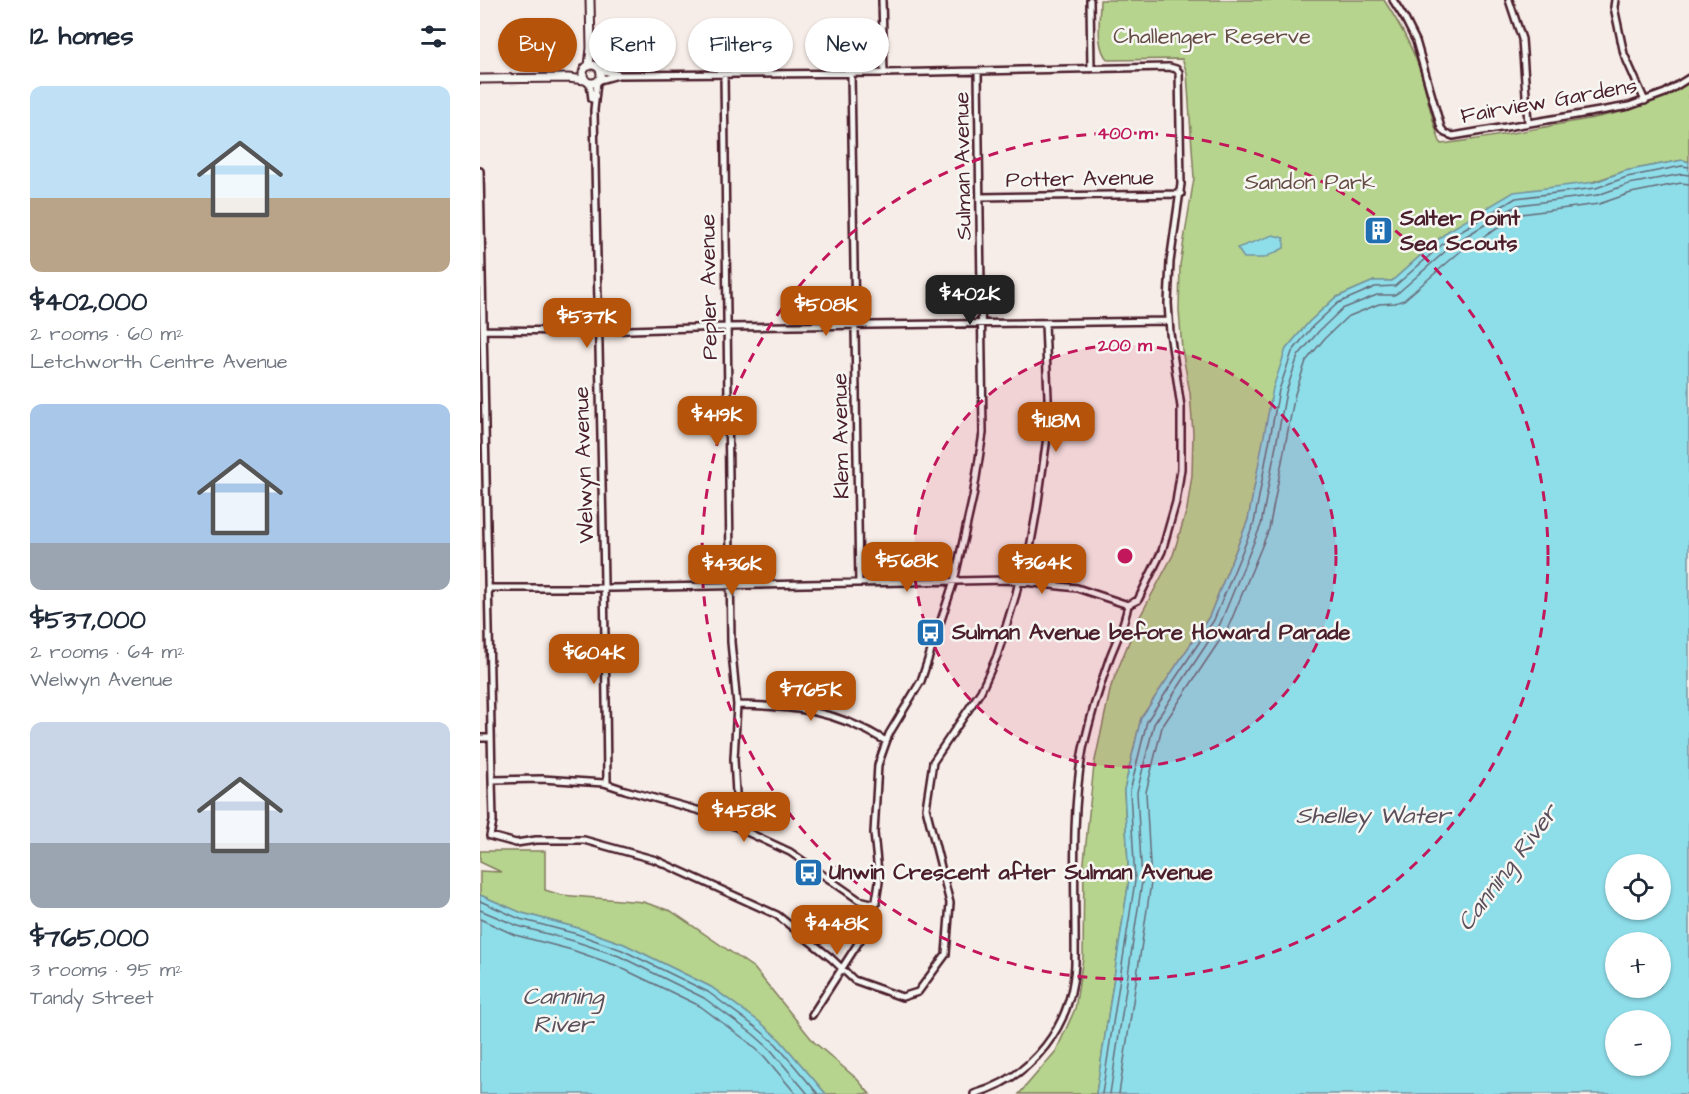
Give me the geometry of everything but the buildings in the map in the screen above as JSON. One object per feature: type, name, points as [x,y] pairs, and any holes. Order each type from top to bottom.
[{"type":"street","name":"Welwyn Avenue","points":[[590,0],[590,18]]},
{"type":"street","points":[[882,0],[884,73]]},
{"type":"street","points":[[1089,0],[1090,69]]},
{"type":"street","name":"Fairview Gardens","points":[[1393,0],[1416,41],[1440,125],[1445,133],[1457,136],[1629,106],[1665,93],[1689,78]]},
{"type":"street","points":[[1509,0],[1522,39],[1528,123]]},
{"type":"street","points":[[1615,0],[1614,7],[1624,54],[1644,101]]},
{"type":"street","points":[[480,79],[1169,67],[1176,69],[1180,78],[1181,194],[1170,262],[1169,321],[1181,408],[1180,484],[1170,528],[1155,567],[1138,600],[1128,605],[1077,588],[1021,580],[488,588]]},
{"type":"street","name":"Sulman Avenue","points":[[812,1015],[871,926],[879,875],[874,833],[878,765],[886,741],[921,681],[954,581],[973,497],[983,433],[978,71]]},
{"type":"street","name":"Welwyn Avenue","points":[[591,72],[594,110],[605,588],[607,783]]},
{"type":"street","name":"Welwyn Avenue","points":[[591,77],[596,72]]},
{"type":"street","points":[[591,77],[596,72]]},
{"type":"street","points":[[610,72],[620,75]]},
{"type":"street","name":"Klem Avenue","points":[[851,73],[859,583]]},
{"type":"street","name":"Pepler Avenue","points":[[724,74],[731,642],[737,705],[734,759],[736,799],[728,823]]},
{"type":"street","points":[[480,171],[484,330],[483,419],[492,738],[493,821],[490,836],[516,843],[536,840],[585,840],[656,860],[777,915],[855,980],[904,997],[920,991],[946,954],[950,903],[926,808],[932,766],[937,754],[981,691],[997,656],[1021,580],[1037,509],[1049,423],[1045,323]]},
{"type":"street","name":"Potter Avenue","points":[[980,197],[1181,194]]},
{"type":"street","points":[[484,330],[598,331],[1169,321]]},
{"type":"street","points":[[974,1094],[1000,1085],[1025,1069],[1037,1058],[1058,1029],[1071,995],[1075,964],[1077,794],[1083,750],[1095,699],[1124,625],[1128,605]]},
{"type":"street","points":[[737,705],[779,705],[831,715],[867,730],[886,741]]},
{"type":"street","points":[[480,738],[492,738]]},
{"type":"street","points":[[492,780],[542,779],[607,783],[704,812],[790,852],[859,900],[876,904]]},
{"type":"green space","name":"Sandon Park","points":[[1100,0],[1384,0],[1406,37],[1419,66],[1441,144],[1509,134],[1622,112],[1657,100],[1689,83],[1689,162],[1683,160],[1625,171],[1448,231],[1392,281],[1374,281],[1335,298],[1309,322],[1286,349],[1248,520],[1209,617],[1141,718],[1124,790],[1129,880],[1096,1094],[1019,1094],[1056,1051],[1075,1009],[1083,958],[1084,862],[1094,765],[1111,686],[1137,622],[1173,555],[1187,509],[1192,475],[1193,433],[1190,393],[1182,350],[1179,310],[1180,265],[1194,178],[1187,73],[1182,59],[1108,60],[1101,48]]},
{"type":"green space","points":[[480,851],[545,851],[545,890],[561,895],[643,902],[671,911],[754,968],[814,1042],[857,1079],[870,1094],[826,1094],[780,1040],[761,1023],[711,987],[624,944],[578,928],[522,913],[480,895],[480,871],[501,872],[480,862]]},
{"type":"water","name":"Shelley Water","points":[[1683,160],[1689,162],[1689,1094],[1096,1094],[1129,880],[1124,790],[1141,718],[1209,617],[1248,520],[1273,388],[1286,349],[1309,322],[1335,298],[1374,281],[1392,281],[1448,231],[1514,192],[1595,182],[1625,171]]},
{"type":"water","points":[[1273,235],[1284,238],[1284,248],[1264,258],[1244,258],[1237,248]]},
{"type":"water","name":"Canning River","points":[[480,895],[522,913],[578,928],[624,944],[711,987],[761,1023],[780,1040],[826,1094],[480,1094]]},
{"type":"place","name":"Salter Point Sea Scouts","points":[[1379,231]]},
{"type":"place","name":"Sulman Avenue before Howard Parade","points":[[931,632]]},
{"type":"place","name":"Unwin Crescent after Sulman Avenue","points":[[808,872]]},
{"type":"park label","name":"Challenger Reserve","points":[[1212,36]]}]
